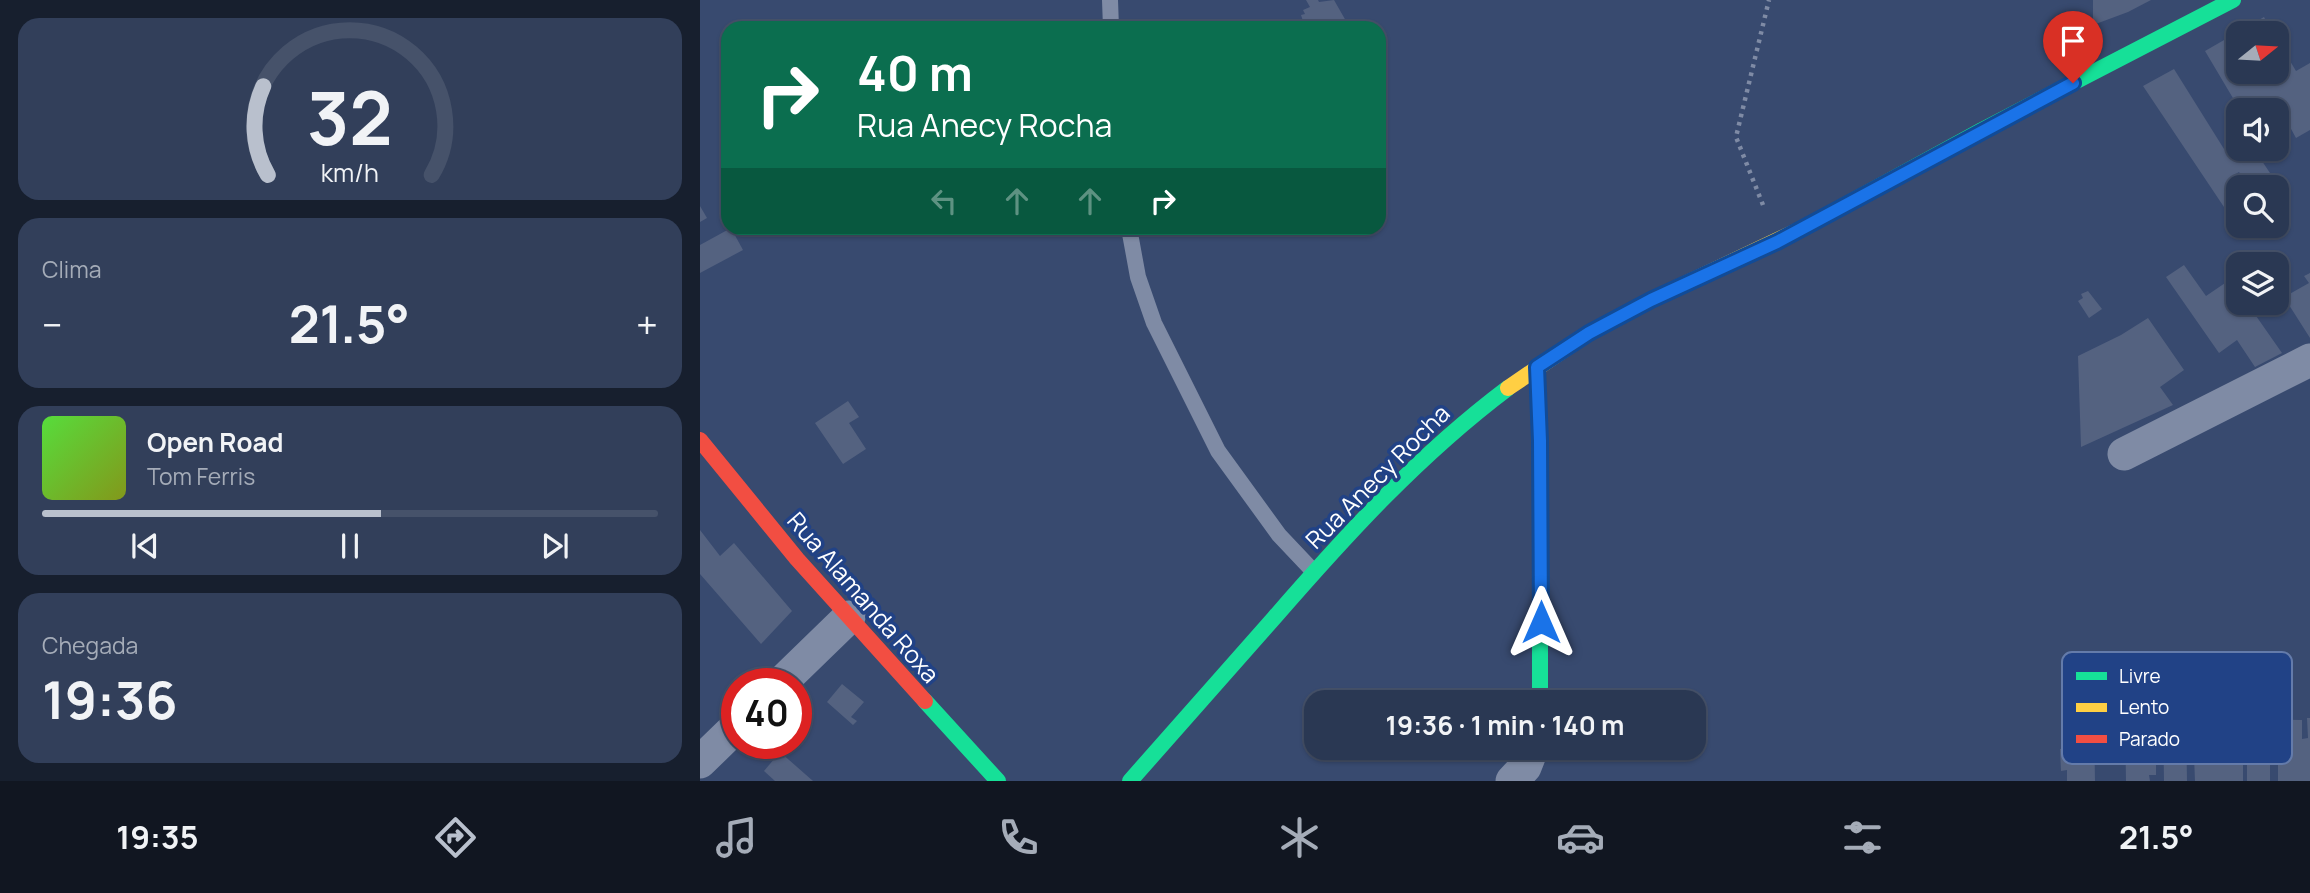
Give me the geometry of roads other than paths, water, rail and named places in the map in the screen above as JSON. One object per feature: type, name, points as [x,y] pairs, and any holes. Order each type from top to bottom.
[{"type":"street","name":"Rua Anecy Rocha","points":[[1130,781],[1314,572],[1413,467],[1466,420],[1537,367],[1589,333],[1638,307],[1777,242],[1982,130],[2233,0]]},
{"type":"street","points":[[2124,454],[2310,360]]},
{"type":"street","points":[[1537,367],[1541,455],[1540,690]]},
{"type":"street","name":"Rua Alamanda Roxa","points":[[700,440],[797,559],[998,781]]},
{"type":"street","points":[[796,668],[849,617]]},
{"type":"street","points":[[700,762],[721,742]]},
{"type":"street","points":[[1511,781],[1525,767],[1528,760]]},
{"type":"lane","points":[[1110,0],[1111,21]]},
{"type":"lane","points":[[1130,235],[1138,277],[1154,323],[1218,451],[1279,536],[1314,572]]}]
